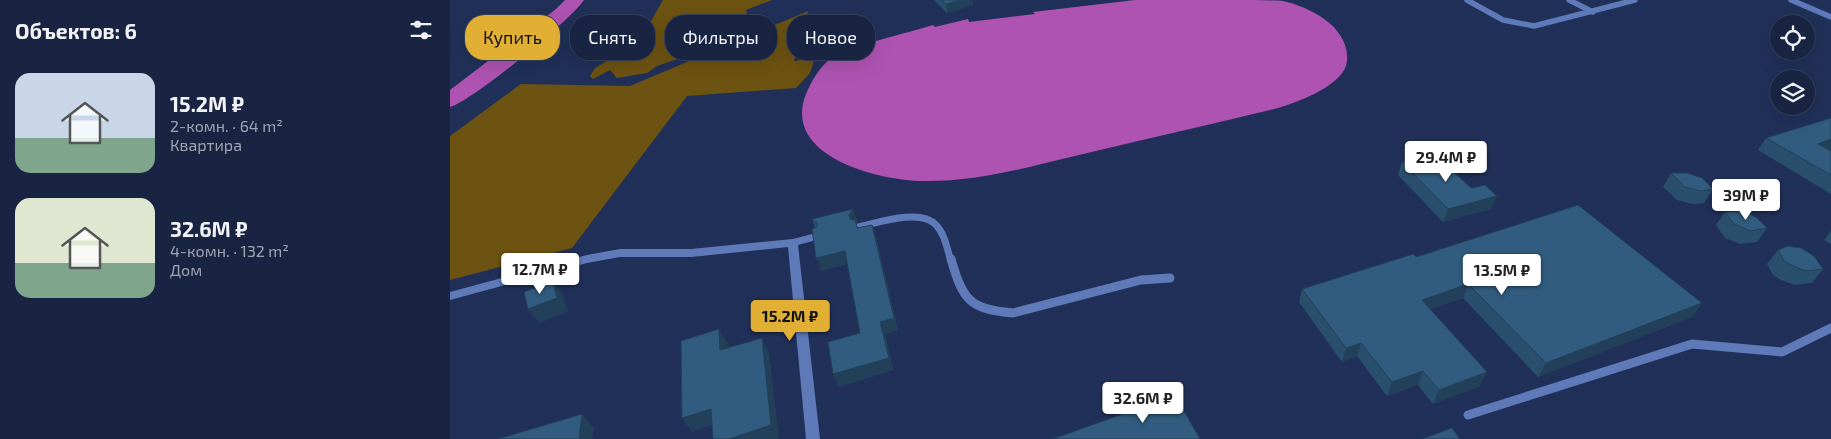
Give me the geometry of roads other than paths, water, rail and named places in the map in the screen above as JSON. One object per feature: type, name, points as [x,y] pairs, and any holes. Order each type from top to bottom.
[{"type":"street","points":[[450,296],[587,259],[620,253],[691,252],[793,243],[816,237]]},
{"type":"street","points":[[793,243],[814,439]]},
{"type":"lane","points":[[1466,0],[1503,20],[1534,26],[1635,0]]},
{"type":"lane","points":[[1569,0],[1593,12]]},
{"type":"lane","points":[[1791,0],[1831,16]]},
{"type":"lane","points":[[858,227],[913,218],[931,220],[941,230],[965,298],[977,307],[992,313],[1013,314],[1141,280],[1170,278]]},
{"type":"lane","points":[[1468,416],[1692,344],[1782,352],[1831,328]]},
{"type":"waterway","points":[[450,100],[563,13],[575,0]]}]
